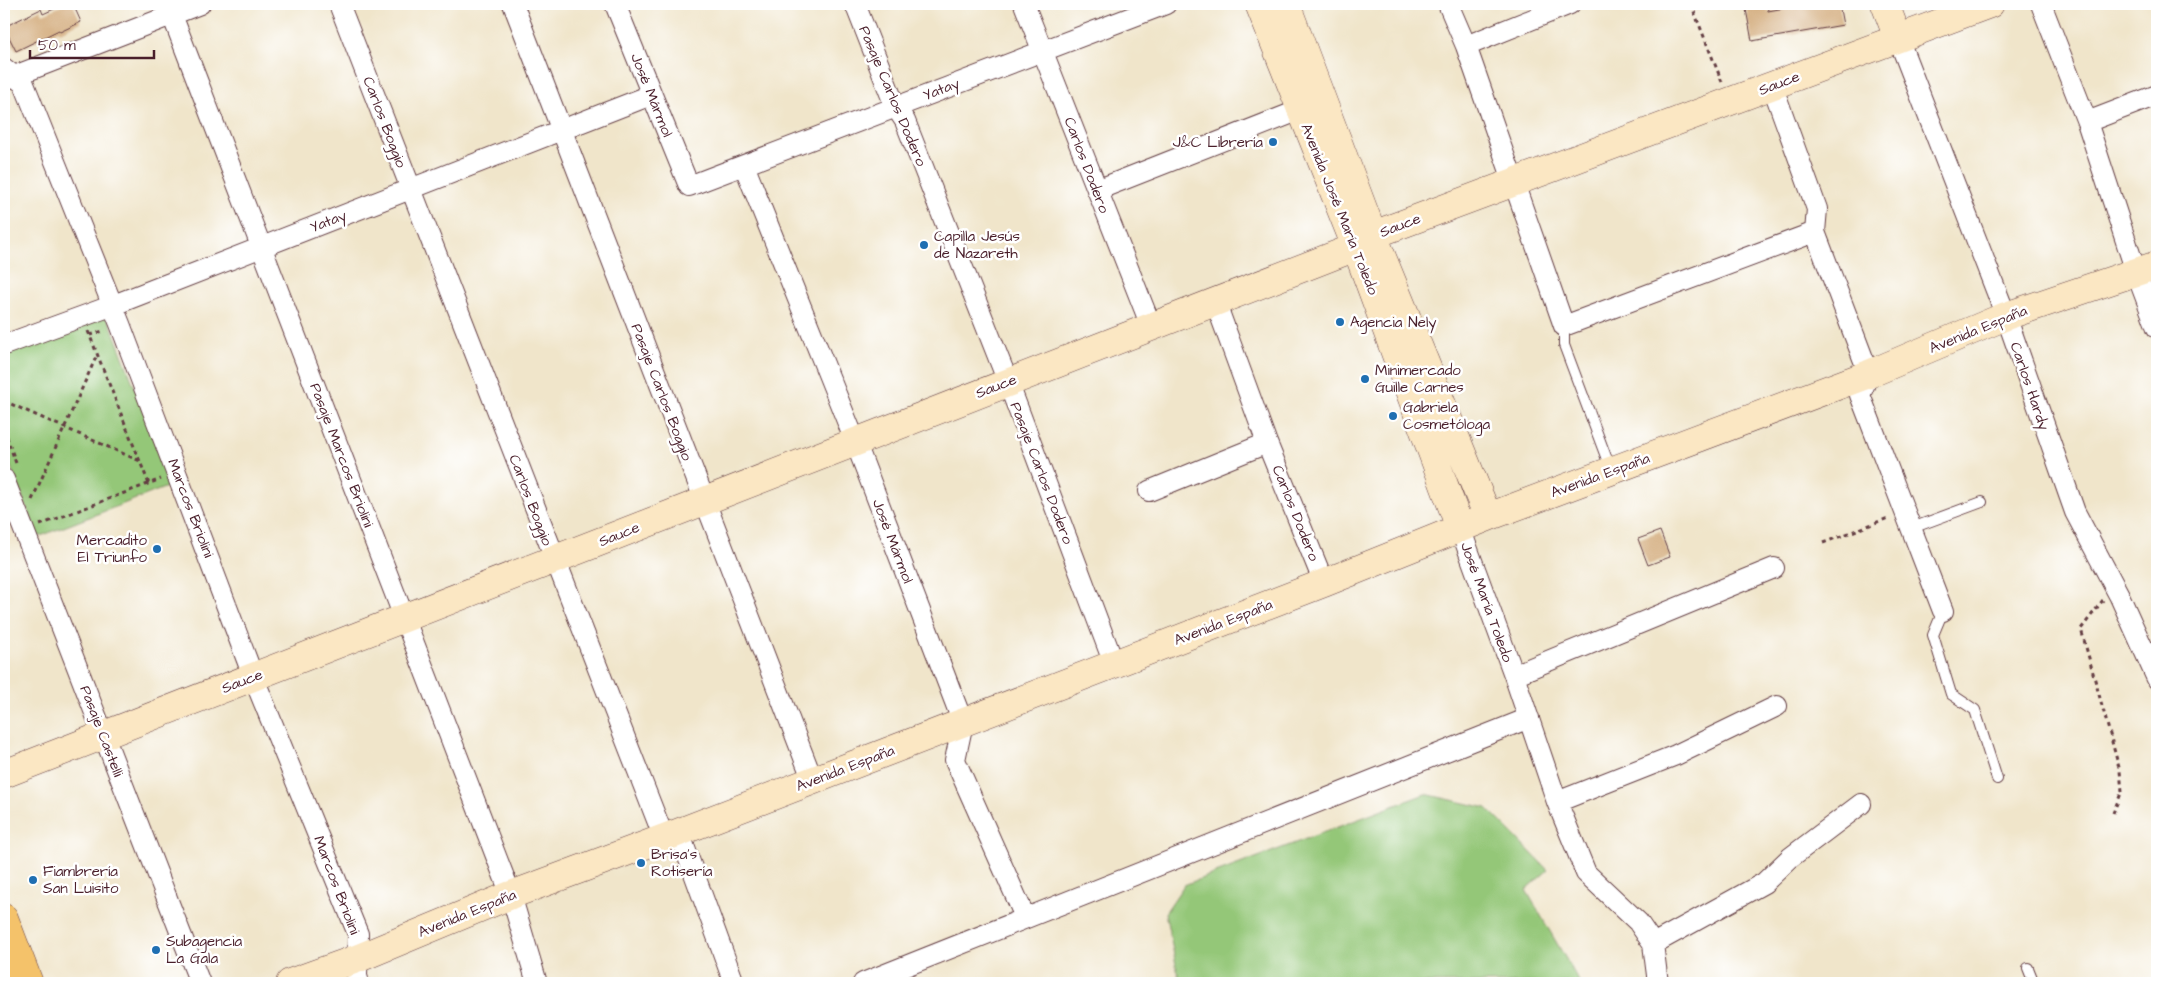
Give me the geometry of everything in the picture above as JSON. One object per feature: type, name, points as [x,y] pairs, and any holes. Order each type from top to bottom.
[{"type":"main road","name":"Avenida José María Toledo","points":[[1259,4],[1300,110],[1364,241],[1488,517]]},
{"type":"main road","name":"Avenida José María Toledo","points":[[1286,4],[1460,528]]},
{"type":"main road","name":"Carlos Hardy","points":[[1885,4],[1898,38]]},
{"type":"main road","name":"Sauce","points":[[4,774],[1215,301],[1514,182],[1990,4]]},
{"type":"main road","name":"Avenida España","points":[[290,983],[359,970],[511,895],[963,723],[1324,583],[1488,517],[1869,374],[2006,316],[2147,268]]},
{"type":"main road","points":[[4,918],[29,983]]},
{"type":"main road","points":[[4,976],[7,983]]},
{"type":"street","points":[[7,74],[200,4]]},
{"type":"street","name":"Carlos Boggio","points":[[339,4],[554,560],[664,838]]},
{"type":"street","name":"Pasaje Carlos Boggio","points":[[513,4],[563,129],[813,781]]},
{"type":"street","name":"José Mármol","points":[[615,4],[689,186]]},
{"type":"street","name":"Pasaje Carlos Dodero","points":[[855,4],[896,106],[904,121],[1008,382],[1114,664]]},
{"type":"street","name":"Carlos Dodero","points":[[1024,4],[1151,326]]},
{"type":"street","name":"Yatay","points":[[689,186],[1166,4]]},
{"type":"street","points":[[1448,4],[1466,46],[1564,326],[1815,232]]},
{"type":"street","points":[[1466,46],[1570,4]]},
{"type":"street","points":[[2041,4],[2147,268],[2157,328]]},
{"type":"street","name":"Pasaje Marcos Briolini","points":[[172,15],[511,895],[537,983]]},
{"type":"street","name":"Carlos Hardy","points":[[1898,38],[2006,316],[2075,512],[2114,586],[2157,679]]},
{"type":"street","name":"Marcos Briolini","points":[[7,74],[24,84],[177,472],[254,676],[358,934],[359,970]]},
{"type":"street","points":[[1772,85],[1818,209],[1815,232],[1869,374],[1860,396],[1943,611]]},
{"type":"street","name":"Yatay","points":[[4,345],[79,316],[111,306],[651,95]]},
{"type":"street","points":[[2087,122],[2157,95]]},
{"type":"street","points":[[1097,190],[1300,110]]},
{"type":"street","name":"José Mármol","points":[[744,165],[855,441],[963,723]]},
{"type":"street","name":"Carlos Dodero","points":[[1215,301],[1268,443],[1324,583]]},
{"type":"street","points":[[1149,491],[1268,443]]},
{"type":"street","name":"Pasaje Castelli","points":[[4,479],[200,983]]},
{"type":"street","name":"José María Toledo","points":[[1460,528],[1514,675],[1557,802],[1586,873],[1638,922],[1653,944]]},
{"type":"street","points":[[1514,675],[1774,568]]},
{"type":"street","points":[[1557,802],[1676,755],[1777,706]]},
{"type":"street","points":[[863,983],[1529,718]]},
{"type":"street","points":[[963,723],[955,760],[1025,917]]},
{"type":"street","points":[[1658,983],[1653,944],[1764,883],[1791,856],[1861,804]]},
{"type":"street","points":[[664,838],[683,843],[734,983]]},
{"type":"lane","points":[[1564,326],[1564,345],[1612,471]]},
{"type":"lane","points":[[1909,520],[1982,502]]},
{"type":"lane","points":[[1943,611],[1933,635],[1950,694],[1975,710],[1996,780]]},
{"type":"lane","points":[[2028,968],[2034,983]]},
{"type":"path","points":[[1691,4],[1730,101]]},
{"type":"path","points":[[79,316],[90,335],[149,484]]},
{"type":"path","points":[[31,502],[97,354]]},
{"type":"path","points":[[4,401],[141,461]]},
{"type":"path","points":[[24,531],[177,472]]},
{"type":"path","points":[[1824,543],[1909,520]]},
{"type":"path","points":[[2113,814],[2122,791],[2120,771],[2081,629],[2114,586]]},
{"type":"green space","points":[[107,315],[172,485],[38,537],[4,449],[4,352]]},
{"type":"green space","points":[[1425,794],[1487,808],[1548,870],[1526,890],[1580,983],[1180,983],[1165,913],[1184,885]]},
{"type":"building","points":[[65,4],[73,4],[81,22],[60,32],[59,30],[16,51],[4,27],[41,9],[43,14]]},
{"type":"building","points":[[1745,4],[1767,4],[1768,11],[1807,4],[1839,4],[1843,25],[1752,41]]},
{"type":"building","points":[[1660,531],[1670,557],[1648,565],[1638,539]]},
{"type":"place","name":"J&C Librería","points":[[1273,142]]},
{"type":"place","name":"Capilla Jesús de Nazareth","points":[[924,245]]},
{"type":"place","name":"Agencia Nely","points":[[1340,322]]},
{"type":"place","name":"Minimercado Guille Carnes","points":[[1365,379]]},
{"type":"place","name":"Gabriela Cosmetóloga","points":[[1393,416]]},
{"type":"place","name":"Mercadito El Triunfo","points":[[157,549]]},
{"type":"place","name":"Brisa's Rotisería","points":[[641,863]]},
{"type":"place","name":"Fiambrería San Luisito","points":[[33,880]]},
{"type":"place","name":"Subagencia La Gala","points":[[156,950]]}]
